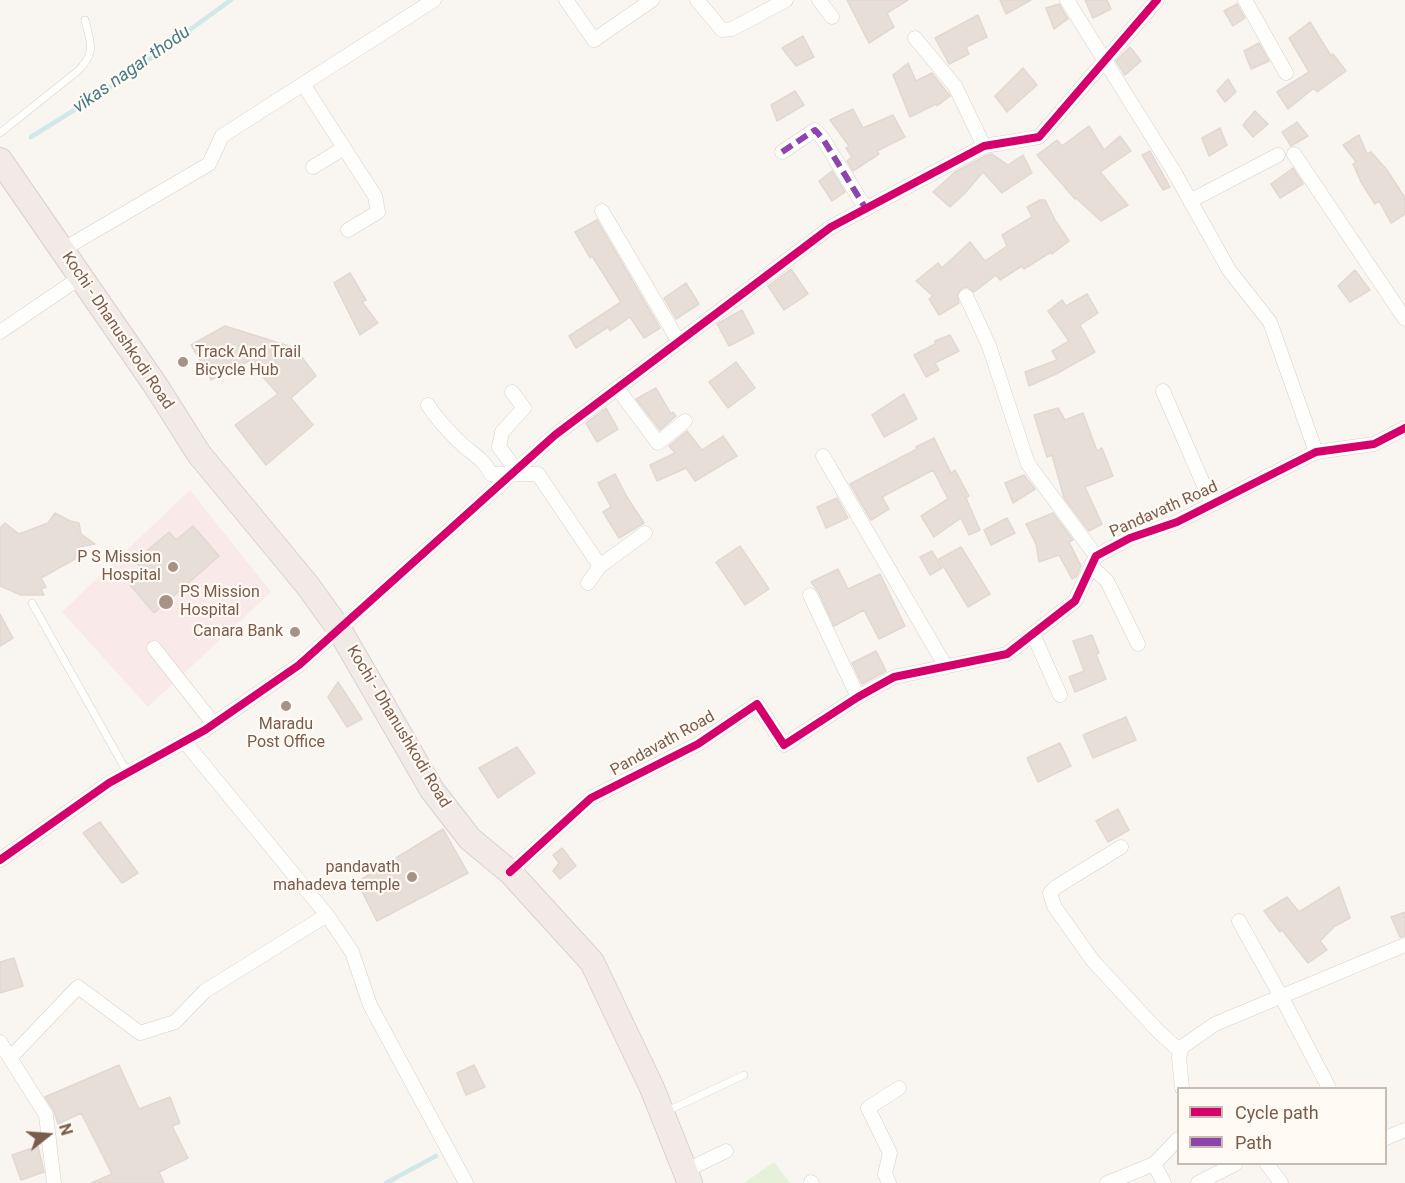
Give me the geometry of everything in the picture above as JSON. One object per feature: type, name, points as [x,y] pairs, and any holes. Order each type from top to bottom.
[{"type":"highway","name":"Kochi - Dhanushkodi Road","points":[[0,160],[156,386],[199,454],[308,586],[339,629],[432,790],[470,839],[510,872],[592,962],[652,1088],[687,1177]]},
{"type":"street","points":[[62,250],[209,164],[222,136],[434,0]]},
{"type":"street","points":[[566,0],[594,40],[652,0]]},
{"type":"street","points":[[697,0],[722,30],[732,29],[786,0]]},
{"type":"street","points":[[819,0],[832,17]]},
{"type":"street","points":[[1067,0],[1173,170],[1229,270],[1270,322],[1316,452]]},
{"type":"street","points":[[0,860],[109,783],[213,723],[299,665],[555,435],[831,227],[984,146],[1039,137],[1157,0]]},
{"type":"street","points":[[1245,0],[1286,73]]},
{"type":"street","points":[[915,38],[955,86],[984,146]]},
{"type":"street","points":[[303,84],[375,196],[378,212],[348,230]]},
{"type":"street","points":[[782,152],[816,130],[866,209]]},
{"type":"street","points":[[313,167],[344,148]]},
{"type":"street","points":[[1294,154],[1405,319]]},
{"type":"street","points":[[1190,201],[1278,155]]},
{"type":"street","points":[[602,211],[679,342]]},
{"type":"street","points":[[0,332],[81,277]]},
{"type":"street","points":[[966,296],[989,346],[1028,464],[1107,581],[1138,644]]},
{"type":"street","points":[[617,388],[658,444],[685,421]]},
{"type":"street","points":[[1162,391],[1212,504]]},
{"type":"street","points":[[512,392],[524,408],[502,432],[499,447],[513,472]]},
{"type":"street","points":[[428,405],[438,421],[466,448],[485,462],[491,474],[513,472],[538,474],[600,566]]},
{"type":"street","name":"Pandavath Road","points":[[510,872],[591,798],[698,744],[757,704],[784,745],[858,697],[894,677],[1007,654],[1076,601],[1093,561],[1130,538],[1177,522],[1316,452],[1374,444],[1405,428]]},
{"type":"street","points":[[824,456],[946,667]]},
{"type":"street","points":[[588,583],[600,566],[645,533]]},
{"type":"street","points":[[810,595],[858,697]]},
{"type":"street","points":[[1033,634],[1060,695]]},
{"type":"street","points":[[154,648],[213,723]]},
{"type":"street","points":[[184,741],[327,915],[352,952],[370,1005],[449,1147],[466,1183]]},
{"type":"street","points":[[1121,847],[1056,887],[1050,893],[1050,897],[1093,962],[1180,1052]]},
{"type":"street","points":[[10,1058],[78,987],[140,1033],[175,1022],[206,991],[327,915]]},
{"type":"street","points":[[1239,921],[1328,1087]]},
{"type":"street","points":[[1182,1087],[1179,1065],[1182,1047],[1225,1019],[1282,998],[1405,945]]},
{"type":"street","points":[[0,1042],[46,1115],[54,1183]]},
{"type":"street","points":[[889,1183],[885,1174],[890,1153],[868,1108],[899,1088]]},
{"type":"street","points":[[1387,1138],[1405,1130]]},
{"type":"street","points":[[1110,1182],[1154,1164],[1177,1141]]},
{"type":"street","points":[[687,1177],[726,1151]]},
{"type":"street","points":[[1154,1164],[1164,1183]]},
{"type":"street","points":[[1198,1183],[1233,1165]]},
{"type":"street","points":[[1268,1165],[1281,1183]]},
{"type":"lane","points":[[0,133],[85,63],[92,44],[85,20]]},
{"type":"lane","points":[[32,603],[127,772]]},
{"type":"lane","points":[[662,1114],[744,1075]]},
{"type":"shaded area","name":"PS Mission Hospital","points":[[190,490],[271,592],[148,707],[62,612]]},
{"type":"green space","points":[[774,1162],[790,1183],[744,1183]]},
{"type":"building","points":[[847,0],[908,0],[887,13],[894,27],[869,43]]},
{"type":"building","points":[[1000,0],[1031,0],[1006,14]]},
{"type":"building","points":[[1085,0],[1107,0],[1111,9],[1093,18]]},
{"type":"building","points":[[1059,4],[1068,19],[1054,29],[1046,8]]},
{"type":"building","points":[[1237,4],[1245,18],[1233,26],[1224,11]]},
{"type":"building","points":[[978,15],[987,37],[966,47],[969,54],[949,64],[935,38]]},
{"type":"building","points":[[1310,22],[1331,56],[1333,54],[1346,71],[1317,92],[1314,88],[1288,109],[1277,92],[1309,72],[1289,38]]},
{"type":"building","points":[[803,36],[814,57],[796,66],[782,48]]},
{"type":"building","points":[[1259,43],[1269,61],[1251,69],[1244,51]]},
{"type":"building","points":[[1130,47],[1141,61],[1125,75],[1116,61]]},
{"type":"building","points":[[908,63],[916,81],[932,73],[950,96],[937,106],[936,104],[910,117],[893,75]]},
{"type":"building","points":[[1023,68],[1037,85],[1007,112],[995,96]]},
{"type":"building","points":[[1228,79],[1236,92],[1225,102],[1217,91]]},
{"type":"building","points":[[795,91],[804,105],[777,121],[771,105]]},
{"type":"building","points":[[853,109],[863,128],[893,115],[905,137],[877,151],[879,154],[853,171],[847,161],[852,157],[846,148],[849,146],[830,120]]},
{"type":"building","points":[[1255,111],[1268,124],[1253,137],[1243,125]]},
{"type":"building","points":[[1297,122],[1308,136],[1291,146],[1282,132]]},
{"type":"building","points":[[1089,126],[1104,150],[1120,136],[1131,151],[1100,172],[1128,205],[1101,221],[1075,199],[1037,155],[1057,140],[1062,146]]},
{"type":"building","points":[[1220,128],[1227,145],[1209,156],[1202,138]]},
{"type":"building","points":[[1359,135],[1367,154],[1371,152],[1387,170],[1405,198],[1405,214],[1391,223],[1379,201],[1375,204],[1361,182],[1353,164],[1356,162],[1343,145]]},
{"type":"building","points":[[1150,151],[1170,187],[1163,190],[1142,155]]},
{"type":"building","points":[[992,154],[1008,165],[1023,155],[1032,173],[1002,193],[983,172],[950,207],[933,192],[955,172]]},
{"type":"building","points":[[1293,168],[1303,184],[1280,198],[1271,184]]},
{"type":"building","points":[[832,171],[845,192],[832,201],[819,181]]},
{"type":"building","points":[[1040,200],[1045,200],[1069,241],[1052,254],[1051,252],[1024,269],[1022,266],[1000,280],[996,275],[974,292],[967,287],[962,288],[957,295],[959,303],[939,315],[929,299],[933,296],[916,281],[938,263],[942,268],[970,242],[985,261],[1007,246],[1002,235],[1032,217],[1027,207]]},
{"type":"building","points":[[597,220],[660,328],[644,338],[630,317],[610,331],[608,327],[576,348],[569,336],[621,302],[575,232]]},
{"type":"building","points":[[791,269],[808,294],[784,310],[768,286]]},
{"type":"building","points":[[1355,270],[1370,290],[1350,302],[1338,286]]},
{"type":"building","points":[[350,273],[366,300],[362,302],[378,323],[360,335],[334,283]]},
{"type":"building","points":[[686,283],[699,304],[676,319],[664,298]]},
{"type":"building","points":[[1087,294],[1098,313],[1080,325],[1095,352],[1029,386],[1025,372],[1057,360],[1052,351],[1069,341],[1048,311],[1062,300],[1066,306]]},
{"type":"building","points":[[742,310],[754,333],[729,346],[717,324]]},
{"type":"building","points":[[225,326],[295,348],[316,376],[291,398],[313,425],[266,465],[235,425],[278,394],[249,361],[211,380],[191,345]]},
{"type":"building","points":[[950,335],[959,351],[935,363],[939,370],[926,377],[914,355],[935,344],[935,341]]},
{"type":"building","points":[[736,362],[755,388],[728,408],[709,382]]},
{"type":"building","points":[[656,388],[671,414],[673,412],[676,416],[660,430],[636,399]]},
{"type":"building","points":[[904,394],[917,419],[884,437],[872,415]]},
{"type":"building","points":[[606,408],[618,429],[597,442],[586,423]]},
{"type":"building","points":[[1058,408],[1065,420],[1083,413],[1097,451],[1102,448],[1113,476],[1085,487],[1102,524],[1089,531],[1064,498],[1052,455],[1047,457],[1034,415]]},
{"type":"building","points":[[687,431],[702,450],[723,436],[737,456],[695,481],[686,468],[657,481],[650,465],[675,453],[669,446]]},
{"type":"building","points":[[934,438],[951,473],[955,470],[969,496],[966,498],[980,530],[969,535],[961,518],[934,537],[921,516],[948,499],[933,470],[882,497],[889,509],[871,520],[850,484]]},
{"type":"building","points":[[615,474],[644,523],[619,538],[603,512],[611,507],[598,483]]},
{"type":"building","points":[[1024,475],[1035,489],[1013,503],[1005,483]]},
{"type":"building","points":[[837,498],[848,518],[826,528],[817,507]]},
{"type":"building","points":[[55,513],[79,523],[81,534],[95,544],[79,547],[75,559],[41,578],[46,587],[41,589],[44,595],[21,595],[0,586],[0,528],[5,523],[19,534],[48,523]]},
{"type":"building","points":[[1053,513],[1073,540],[1069,542],[1081,566],[1077,576],[1072,579],[1059,555],[1039,562],[1036,544],[1026,524]]},
{"type":"building","points":[[1007,518],[1015,533],[991,545],[984,530]]},
{"type":"building","name":"P S Mission Hospital","points":[[193,526],[219,556],[154,613],[130,585],[145,572],[135,561],[169,532],[176,540]]},
{"type":"building","points":[[740,546],[769,589],[745,605],[716,562]]},
{"type":"building","points":[[961,547],[990,594],[968,607],[939,559]]},
{"type":"building","points":[[932,551],[942,568],[930,575],[920,557]]},
{"type":"building","points":[[838,569],[848,589],[880,574],[905,626],[879,639],[864,610],[834,626],[818,591],[811,582]]},
{"type":"building","points":[[0,614],[13,638],[0,646]]},
{"type":"building","points":[[1092,635],[1099,653],[1096,654],[1106,679],[1075,692],[1069,677],[1084,671],[1073,641]]},
{"type":"building","points":[[876,651],[886,671],[862,684],[852,663]]},
{"type":"building","points":[[338,682],[362,719],[347,727],[328,697]]},
{"type":"building","points":[[1126,717],[1136,740],[1093,758],[1083,735]]},
{"type":"building","points":[[1060,743],[1071,766],[1038,782],[1027,758]]},
{"type":"building","points":[[517,747],[535,773],[498,798],[479,768]]},
{"type":"building","points":[[1118,809],[1129,830],[1108,842],[1096,821]]},
{"type":"building","points":[[100,822],[138,873],[122,883],[83,833]]},
{"type":"building","name":"pandavath mahadeva temple","points":[[443,829],[468,873],[377,921],[357,882]]},
{"type":"building","points":[[562,848],[576,866],[560,879],[553,871],[559,863],[553,855]]},
{"type":"building","points":[[1339,887],[1350,918],[1335,926],[1320,941],[1327,950],[1308,963],[1264,911],[1287,897],[1299,912]]},
{"type":"building","points":[[1405,912],[1405,936],[1400,937],[1391,917]]},
{"type":"building","points":[[14,958],[23,986],[0,993],[0,962]]},
{"type":"building","points":[[119,1065],[139,1109],[170,1097],[180,1123],[172,1126],[188,1158],[159,1172],[164,1183],[91,1183],[112,1174],[81,1113],[58,1124],[54,1111],[45,1097]]},
{"type":"building","points":[[474,1065],[485,1087],[466,1095],[457,1073]]},
{"type":"building","points":[[38,1146],[44,1172],[21,1180],[12,1155]]},
{"type":"waterway","name":"vikas nagar thodu","points":[[31,137],[111,87],[231,0]]},
{"type":"waterway","points":[[386,1183],[436,1156]]},
{"type":"marked path","points":[[782,152],[815,130],[823,139],[866,209]]},
{"type":"cycle path","points":[[0,860],[109,783],[205,730],[299,665],[555,435],[831,227],[984,146],[1039,137],[1157,0]]},
{"type":"cycle path","points":[[510,872],[591,798],[698,744],[757,704],[784,745],[858,697],[894,677],[1007,654],[1075,601],[1096,556],[1130,538],[1177,522],[1316,452],[1374,444],[1405,428]]},
{"type":"place","name":"Track And Trail Bicycle Hub","points":[[183,362]]},
{"type":"place","name":"P S Mission Hospital","points":[[173,567]]},
{"type":"place","name":"PS Mission Hospital","points":[[166,602]]},
{"type":"place","name":"Canara Bank","points":[[295,632]]},
{"type":"place","name":"Maradu Post Office","points":[[286,706]]},
{"type":"place","name":"pandavath mahadeva temple","points":[[412,877]]}]
